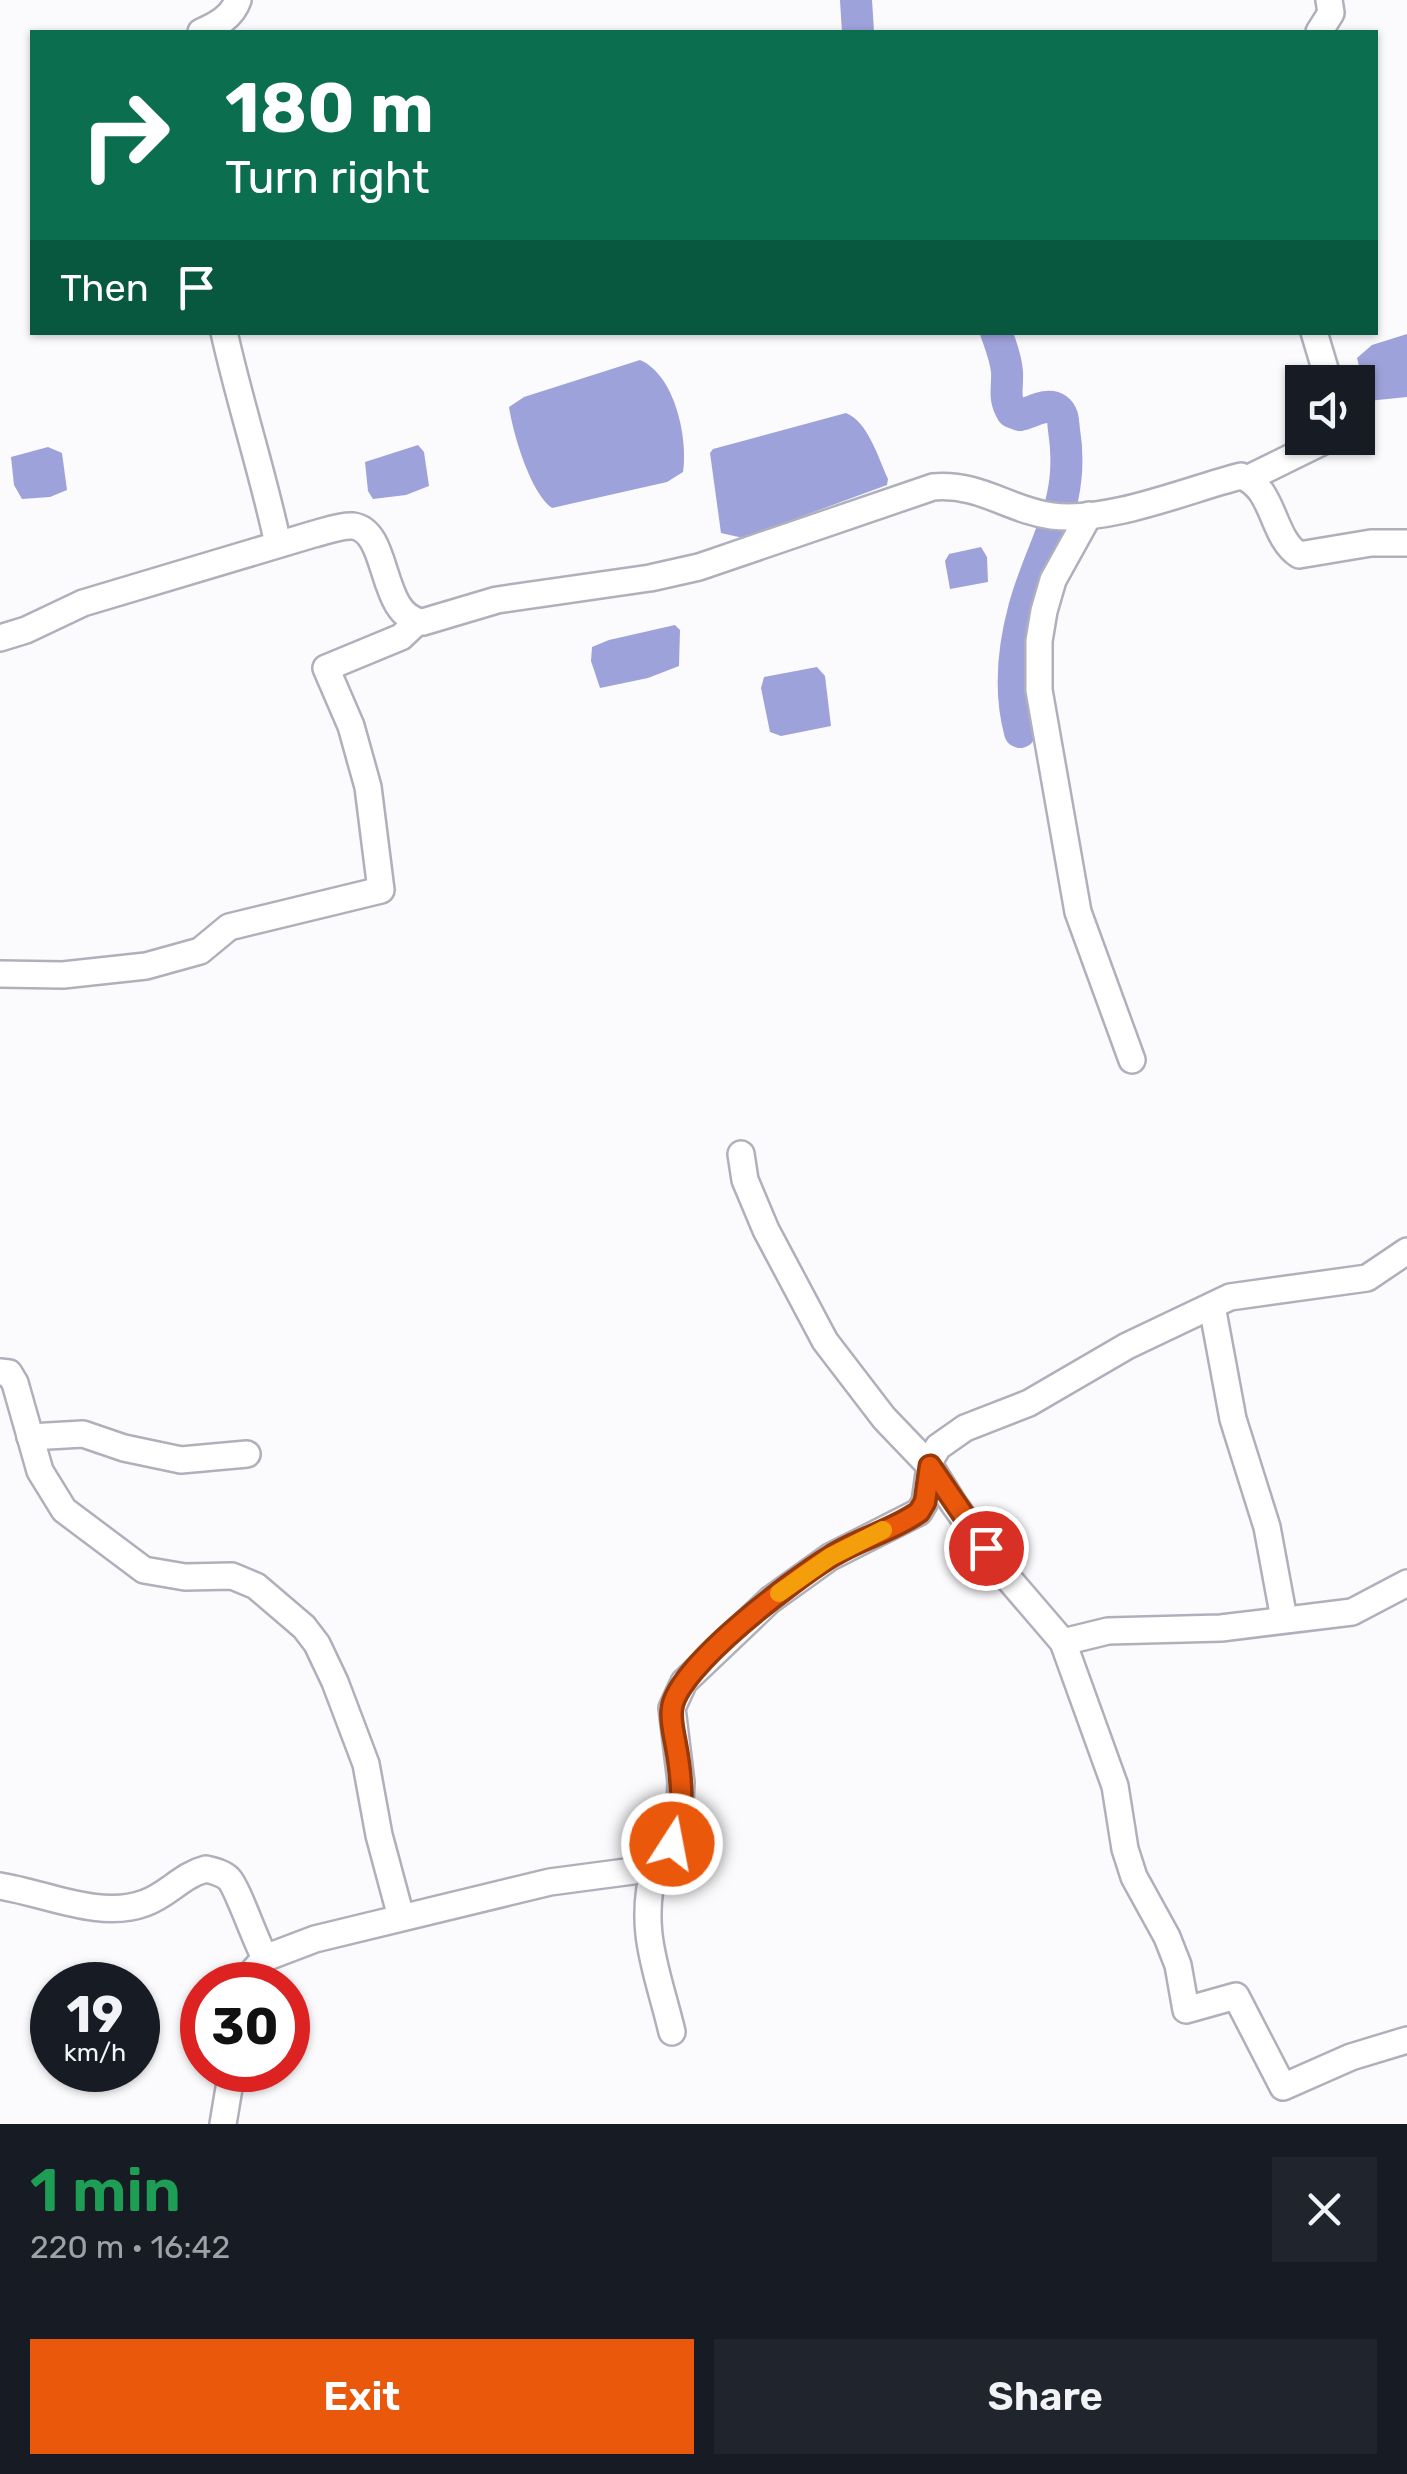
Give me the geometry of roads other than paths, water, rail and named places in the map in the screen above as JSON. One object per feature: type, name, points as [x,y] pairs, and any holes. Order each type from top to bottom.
[{"type":"street","points":[[205,30],[234,10],[238,0]]},
{"type":"street","points":[[1321,30],[1331,13],[1330,0]]},
{"type":"street","points":[[225,335],[262,468],[278,544]]},
{"type":"street","points":[[1315,335],[1324,365]]},
{"type":"street","points":[[1249,478],[1296,455]]},
{"type":"street","points":[[0,974],[63,975],[146,966],[200,951],[229,927],[382,890],[368,786],[352,726],[326,668],[401,637],[416,622],[497,600],[650,578],[699,566],[933,488],[978,490],[1040,514],[1082,516],[1241,476],[1249,478],[1260,490],[1289,549],[1299,555],[1407,543]]},
{"type":"street","points":[[1082,516],[1053,580],[1044,611],[1039,690],[1078,912],[1132,1060]]},
{"type":"street","points":[[0,638],[26,630],[71,606],[352,526],[367,532],[390,592],[416,622]]},
{"type":"street","points":[[741,1154],[745,1180],[766,1230],[825,1341],[884,1418],[930,1466],[1002,1571],[1063,1642],[1115,1786],[1125,1849],[1134,1877],[1168,1937],[1186,2010],[1236,1996],[1283,2087],[1351,2057],[1407,2040]]},
{"type":"street","points":[[672,2032],[648,1935],[646,1895],[655,1864],[672,1844],[679,1826],[681,1782],[672,1708],[684,1682],[770,1600],[830,1557],[919,1512],[925,1502],[930,1466],[938,1446],[948,1438],[1029,1402],[1127,1346],[1212,1306],[1248,1294],[1368,1278],[1407,1251]]},
{"type":"street","points":[[1212,1306],[1235,1429],[1267,1528],[1284,1619]]},
{"type":"street","points":[[0,1372],[9,1373],[15,1383],[40,1471],[64,1510],[144,1570],[185,1578],[232,1576],[256,1586],[304,1627],[327,1662],[366,1764],[401,1917]]},
{"type":"street","points":[[30,1437],[83,1434],[134,1451],[181,1460],[247,1454]]},
{"type":"street","points":[[1063,1642],[1108,1632],[1221,1628],[1352,1612],[1407,1583]]},
{"type":"street","points":[[261,1962],[315,1939],[401,1917],[550,1882],[632,1871],[655,1864]]},
{"type":"street","points":[[0,1886],[78,1904],[121,1908],[150,1902],[188,1875],[206,1869],[229,1878],[265,1958]]},
{"type":"street","points":[[222,2124],[228,2092]]},
{"type":"water","points":[[1407,334],[1407,397],[1375,400],[1375,365],[1359,365],[1357,358],[1372,345]]},
{"type":"water","points":[[640,360],[662,379],[670,393],[681,426],[683,472],[667,482],[552,508],[530,476],[509,407],[524,397]]},
{"type":"water","points":[[846,413],[860,424],[871,441],[887,485],[743,538],[721,533],[710,453],[713,449]]},
{"type":"water","points":[[418,445],[424,452],[429,486],[406,495],[373,499],[368,491],[365,462]]},
{"type":"water","points":[[48,447],[62,453],[67,490],[50,497],[22,499],[14,485],[11,457]]},
{"type":"water","points":[[981,547],[987,557],[988,582],[950,589],[945,561],[949,554]]},
{"type":"water","points":[[675,625],[680,630],[679,666],[648,678],[600,688],[591,661],[592,647]]},
{"type":"water","points":[[817,667],[825,676],[831,726],[781,736],[770,732],[761,688],[764,677]]},
{"type":"waterway","points":[[856,0],[858,30]]},
{"type":"waterway","points":[[997,335],[1006,362],[1009,407],[1020,415],[1044,407],[1057,409],[1063,419],[1066,456],[1061,502],[1031,585],[1017,640],[1014,686],[1020,732]]}]
